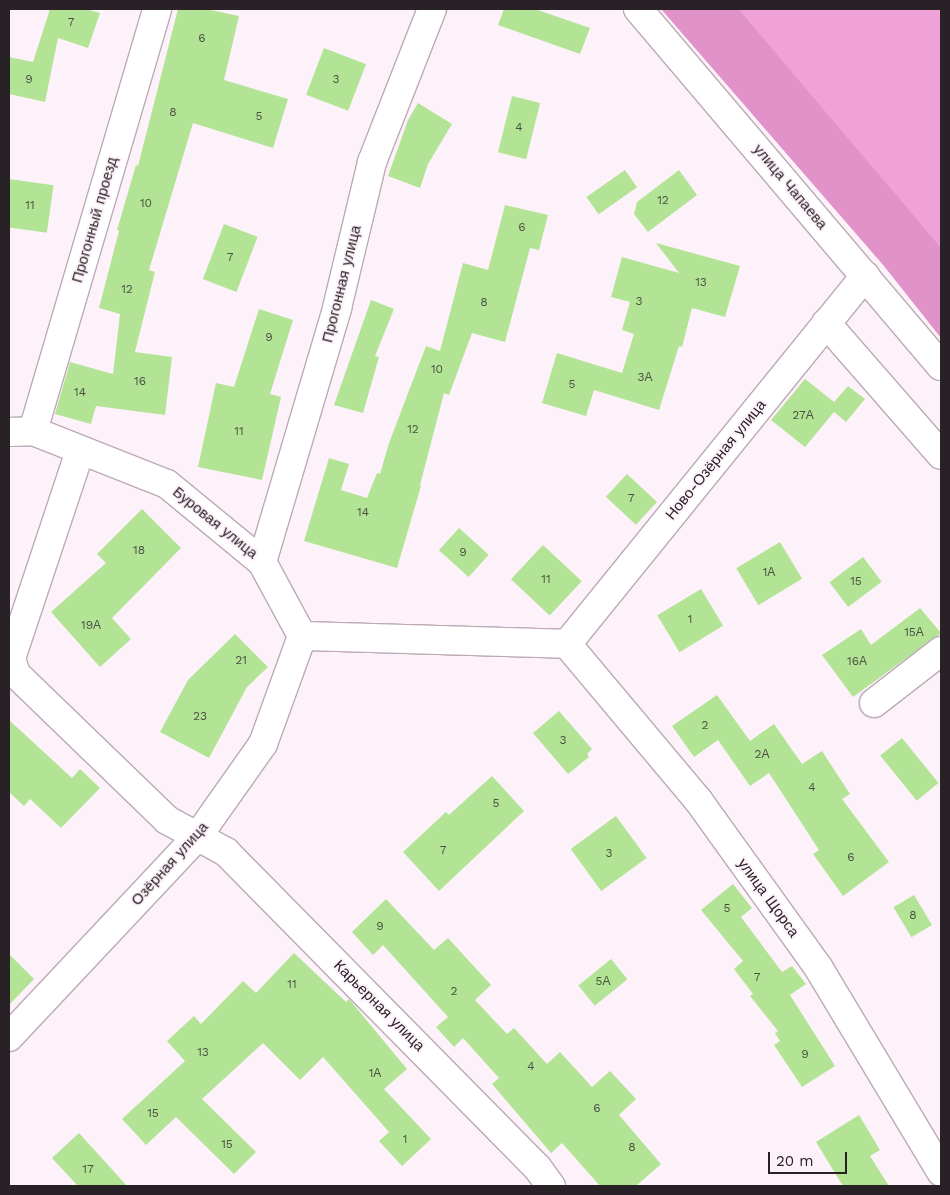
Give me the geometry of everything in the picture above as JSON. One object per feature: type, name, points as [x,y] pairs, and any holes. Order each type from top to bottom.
[{"type":"street","name":"Прогонный проезд","points":[[21,432],[157,9]]},
{"type":"street","name":"Прогонная улица","points":[[262,562],[337,308],[372,162],[432,9]]},
{"type":"street","name":"улица Чапаева","points":[[638,9],[941,366]]},
{"type":"street","name":"Ново-Озёрная улица","points":[[567,644],[865,276]]},
{"type":"street","points":[[826,324],[941,455]]},
{"type":"street","name":"Буровая улица","points":[[21,432],[80,451],[167,484],[262,562],[302,636]]},
{"type":"street","name":"Карьерная улица","points":[[80,451],[11,658],[16,674],[167,820],[226,852],[537,1167],[551,1186]]},
{"type":"street","points":[[302,636],[567,644]]},
{"type":"street","name":"Озёрная улица","points":[[9,1037],[198,836],[263,744],[302,636]]},
{"type":"street","name":"улица Щорса","points":[[567,644],[698,800],[818,967],[941,1172]]},
{"type":"street","points":[[874,703],[941,651]]},
{"type":"shaded area","points":[[661,9],[739,9],[941,247],[941,338],[884,266]]},
{"type":"shaded area","points":[[739,9],[941,9],[941,247],[845,135]]},
{"type":"building","points":[[50,9],[86,9],[100,13],[88,48],[58,38],[45,102],[9,94],[9,57],[33,62]]},
{"type":"building","points":[[178,9],[206,9],[239,16],[224,80],[288,99],[273,148],[193,123],[149,270],[155,272],[135,352],[172,357],[165,415],[96,406],[91,424],[55,414],[70,362],[113,374],[120,314],[99,308],[119,231],[117,230],[136,165],[138,166]]},
{"type":"building","points":[[504,9],[535,9],[590,28],[580,54],[498,25]]},
{"type":"building","points":[[324,48],[366,64],[348,111],[306,95]]},
{"type":"building","points":[[512,96],[540,103],[526,159],[498,152]]},
{"type":"building","points":[[418,103],[452,124],[428,164],[420,188],[388,176],[408,120]]},
{"type":"building","points":[[625,170],[637,187],[599,214],[586,197]]},
{"type":"building","points":[[679,170],[697,195],[648,232],[634,214],[637,202]]},
{"type":"building","points":[[9,179],[54,185],[47,233],[9,227]]},
{"type":"building","points":[[505,205],[548,215],[539,250],[530,248],[505,342],[472,333],[449,395],[444,393],[421,486],[397,568],[304,541],[329,458],[349,464],[341,490],[367,498],[377,473],[380,474],[389,443],[426,346],[440,351],[463,263],[488,270]]},
{"type":"building","points":[[224,224],[258,237],[236,292],[203,279]]},
{"type":"building","points":[[656,243],[740,266],[725,317],[692,308],[682,347],[679,346],[659,410],[594,390],[586,416],[542,403],[557,353],[622,373],[634,334],[622,330],[630,302],[611,297],[622,257],[679,273]]},
{"type":"building","points":[[371,300],[394,309],[375,356],[379,357],[363,413],[334,405]]},
{"type":"building","points":[[259,309],[293,320],[270,394],[281,397],[262,480],[198,467],[216,383],[234,387]]},
{"type":"building","points":[[805,379],[834,402],[848,386],[865,399],[846,422],[834,412],[805,447],[771,420]]},
{"type":"building","points":[[627,474],[657,502],[636,525],[606,497]]},
{"type":"building","points":[[142,509],[181,548],[112,618],[131,639],[100,667],[51,612],[106,563],[97,554]]},
{"type":"building","points":[[459,528],[489,555],[469,577],[439,550]]},
{"type":"building","points":[[780,542],[802,579],[758,605],[736,568]]},
{"type":"building","points":[[543,545],[582,581],[550,616],[511,579]]},
{"type":"building","points":[[863,557],[882,582],[848,607],[829,582]]},
{"type":"building","points":[[701,589],[723,626],[679,652],[657,615]]},
{"type":"building","points":[[920,608],[941,633],[853,697],[822,655],[861,629],[871,645]]},
{"type":"building","points":[[235,634],[268,667],[247,687],[209,758],[160,732],[188,680]]},
{"type":"building","points":[[717,695],[750,741],[774,724],[802,764],[822,751],[850,794],[842,799],[889,862],[843,896],[813,854],[819,850],[769,773],[750,786],[718,740],[694,757],[672,726]]},
{"type":"building","points":[[559,711],[592,749],[587,754],[589,757],[568,774],[533,733]]},
{"type":"building","points":[[9,720],[72,778],[80,769],[100,788],[61,828],[30,799],[24,806],[9,792]]},
{"type":"building","points":[[902,738],[939,783],[917,801],[880,756]]},
{"type":"building","points":[[492,776],[524,811],[439,891],[403,852],[446,812],[449,815]]},
{"type":"building","points":[[616,816],[647,858],[601,891],[571,849]]},
{"type":"building","points":[[733,884],[752,908],[741,917],[782,972],[792,966],[806,984],[790,995],[835,1066],[802,1087],[774,1045],[780,1041],[775,1033],[778,1031],[750,996],[753,994],[734,969],[743,961],[701,910]]},
{"type":"building","points":[[914,895],[932,925],[911,937],[893,907]]},
{"type":"building","points":[[386,899],[434,950],[448,938],[491,985],[475,1000],[507,1034],[514,1028],[547,1064],[560,1052],[592,1087],[610,1071],[636,1099],[619,1115],[661,1164],[636,1186],[600,1186],[562,1143],[551,1153],[492,1084],[499,1078],[463,1038],[454,1047],[436,1027],[448,1017],[383,945],[373,955],[352,932]]},
{"type":"building","points":[[294,953],[346,1002],[349,999],[407,1069],[384,1089],[431,1139],[402,1166],[379,1141],[389,1132],[323,1057],[300,1080],[263,1043],[202,1099],[256,1152],[234,1174],[176,1117],[146,1145],[122,1119],[185,1061],[167,1041],[194,1016],[201,1024],[243,981],[256,993]]},
{"type":"building","points":[[9,954],[34,979],[9,1005]]},
{"type":"building","points":[[611,959],[627,979],[595,1006],[578,985]]},
{"type":"building","points":[[859,1115],[880,1150],[870,1156],[889,1186],[843,1186],[816,1142]]},
{"type":"building","points":[[79,1133],[127,1186],[78,1186],[52,1158]]}]
